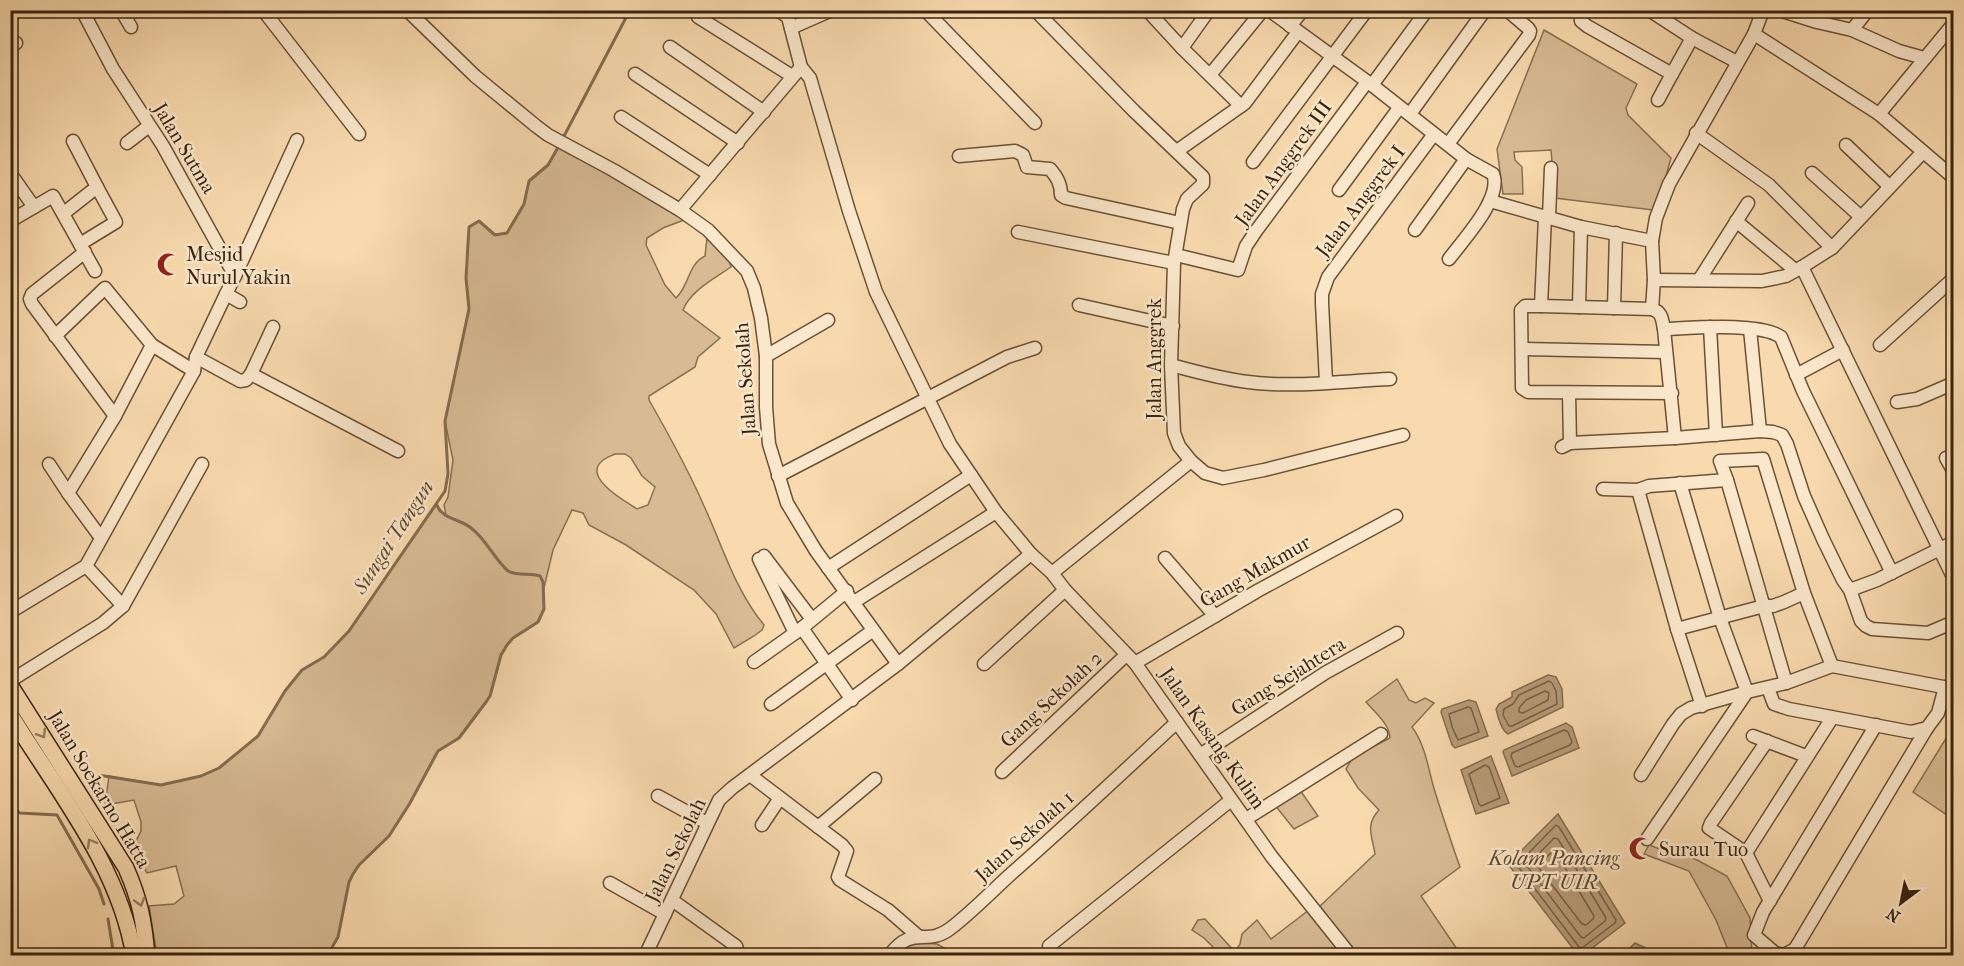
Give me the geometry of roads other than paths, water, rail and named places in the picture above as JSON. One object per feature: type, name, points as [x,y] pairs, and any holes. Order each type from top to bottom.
[{"type":"main road","name":"Jalan Soekarno Hatta","points":[[10,683],[126,868],[138,895],[144,919],[147,956]]},
{"type":"main road","name":"Jalan Soekarno Hatta","points":[[10,714],[67,803],[110,877],[121,905],[134,956]]},
{"type":"street","name":"Jalan Sutma","points":[[82,10],[113,69],[179,174],[235,276]]},
{"type":"street","points":[[121,10],[131,27]]},
{"type":"street","points":[[263,10],[359,135]]},
{"type":"street","name":"Jalan Sekolah","points":[[407,10],[476,76],[548,135],[680,210],[708,230],[747,271],[754,288],[766,356],[769,444],[787,503],[828,568],[898,664]]},
{"type":"street","points":[[786,16],[832,10]]},
{"type":"street","points":[[925,10],[1035,123]]},
{"type":"street","points":[[1035,10],[1134,111],[1177,151],[1241,106],[1294,29],[1303,10]]},
{"type":"street","points":[[1182,48],[1209,10]]},
{"type":"street","points":[[1210,75],[1263,10]]},
{"type":"street","points":[[1269,10],[1466,159],[1494,176],[1494,189],[1501,204],[1581,227],[1652,241]]},
{"type":"street","points":[[1253,162],[1367,10]]},
{"type":"street","name":"Jalan Anggrek III","points":[[1175,259],[1238,270],[1246,246],[1256,231],[1427,10]]},
{"type":"street","points":[[1339,190],[1485,10]]},
{"type":"street","points":[[1448,144],[1529,35],[1530,31],[1507,10]]},
{"type":"street","points":[[1580,10],[1579,15],[1587,26],[1672,74]]},
{"type":"street","points":[[1652,309],[1654,280],[1652,241],[1656,218],[1669,183],[1754,34],[1764,10]]},
{"type":"street","points":[[1779,10],[1852,30],[1899,51],[1924,58]]},
{"type":"street","points":[[1852,30],[1868,10]]},
{"type":"street","points":[[1653,11],[1692,38],[1737,62]]},
{"type":"street","points":[[1153,13],[1182,48],[1241,106]]},
{"type":"street","name":"Jalan Kasang Kulim","points":[[786,16],[801,67],[810,78],[849,211],[876,292],[950,444],[996,512],[1031,554],[1052,573],[1065,590],[1131,659],[1272,856],[1351,956]]},
{"type":"street","points":[[698,17],[792,76]]},
{"type":"street","points":[[1879,114],[1953,23]]},
{"type":"street","points":[[1754,34],[1879,114],[1953,178]]},
{"type":"street","points":[[1658,100],[1692,38]]},
{"type":"street","points":[[670,47],[764,112]]},
{"type":"street","points":[[680,210],[801,67]]},
{"type":"street","points":[[635,74],[738,143]]},
{"type":"street","points":[[621,117],[710,175]]},
{"type":"street","points":[[127,143],[149,126]]},
{"type":"street","name":"Jalan Anggrek I","points":[[1326,382],[1322,294],[1328,277],[1434,134]]},
{"type":"street","points":[[1696,134],[1769,185],[1832,248]]},
{"type":"street","points":[[10,612],[86,566],[194,371],[196,357],[297,140]]},
{"type":"street","points":[[73,141],[116,222],[83,248],[32,294],[30,299],[115,416]]},
{"type":"street","points":[[1846,145],[1889,186]]},
{"type":"street","points":[[959,156],[1015,151],[1023,155],[1027,166],[1050,169],[1057,177],[1061,195],[1066,198],[1180,223]]},
{"type":"street","name":"Jalan Anggrek","points":[[1177,151],[1203,177],[1204,181],[1187,199],[1180,223],[1175,259],[1171,365],[1174,433],[1179,446],[1191,461]]},
{"type":"street","points":[[1654,280],[1769,281],[1799,269],[1832,248],[1922,153]]},
{"type":"street","points":[[1415,230],[1466,159]]},
{"type":"street","points":[[1541,306],[1551,168]]},
{"type":"street","points":[[10,172],[34,207]]},
{"type":"street","points":[[1812,173],[1860,216]]},
{"type":"street","points":[[64,213],[97,187]]},
{"type":"street","points":[[10,221],[53,196],[95,272]]},
{"type":"street","points":[[1699,280],[1748,203]]},
{"type":"street","points":[[1449,259],[1501,204]]},
{"type":"street","points":[[1736,221],[1799,269],[1843,350],[1953,579]]},
{"type":"street","points":[[1579,307],[1581,227]]},
{"type":"street","points":[[1018,232],[1175,259]]},
{"type":"street","points":[[1614,308],[1616,233]]},
{"type":"street","points":[[1880,345],[1953,278]]},
{"type":"street","points":[[55,336],[105,288],[152,345],[194,371]]},
{"type":"street","points":[[226,294],[240,302]]},
{"type":"street","points":[[1079,305],[1173,326]]},
{"type":"street","points":[[1672,393],[1524,391],[1522,388],[1521,310],[1525,306],[1541,306],[1658,311],[1664,328],[1665,352],[1672,393],[1675,438]]},
{"type":"street","points":[[766,356],[828,320]]},
{"type":"street","points":[[196,357],[240,381],[246,380],[273,327]]},
{"type":"street","points":[[1710,327],[1716,435]]},
{"type":"street","points":[[1664,328],[1750,329],[1775,333],[1781,337],[1796,375],[1892,573]]},
{"type":"street","points":[[1750,329],[1760,431]]},
{"type":"street","points":[[69,493],[115,416],[152,345]]},
{"type":"street","points":[[778,476],[1007,357],[1035,348]]},
{"type":"street","points":[[1522,349],[1665,352]]},
{"type":"street","points":[[1796,375],[1843,350]]},
{"type":"street","points":[[1171,365],[1221,378],[1280,384],[1390,379]]},
{"type":"street","points":[[251,374],[398,450]]},
{"type":"street","points":[[1897,402],[1925,396],[1953,382]]},
{"type":"street","points":[[1569,393],[1566,445],[1760,431],[1782,435],[1804,496],[1843,580],[1850,590],[1861,621],[1872,629],[1928,633],[1953,622]]},
{"type":"street","points":[[1052,573],[1191,461],[1205,473],[1223,478],[1403,435]]},
{"type":"street","points":[[1946,458],[1953,472]]},
{"type":"street","points":[[1786,683],[1720,460],[1763,459],[1804,593],[1832,666]]},
{"type":"street","points":[[49,464],[101,538]]},
{"type":"street","points":[[10,683],[103,623],[123,606],[202,465]]},
{"type":"street","points":[[828,568],[971,475]]},
{"type":"street","points":[[1603,489],[1638,490],[1648,486],[1726,480]]},
{"type":"street","points":[[1680,483],[1720,618],[1747,692]]},
{"type":"street","points":[[1638,490],[1701,706]]},
{"type":"street","points":[[754,662],[803,626],[996,512]]},
{"type":"street","name":"Gang Makmur","points":[[1131,659],[1215,616],[1396,516]]},
{"type":"street","points":[[1850,590],[1892,573],[1953,542]]},
{"type":"street","name":"Jalan Sekolah","points":[[645,956],[719,800],[898,664],[1031,554]]},
{"type":"street","points":[[803,626],[762,557],[826,663],[852,699]]},
{"type":"street","points":[[1165,558],[1215,616]]},
{"type":"street","points":[[86,566],[123,606]]},
{"type":"street","points":[[984,664],[1065,590]]},
{"type":"street","points":[[1677,629],[1764,606],[1773,606],[1804,593]]},
{"type":"street","points":[[771,704],[872,631]]},
{"type":"street","name":"Gang Sejahtera","points":[[1200,755],[1325,673],[1397,633]]},
{"type":"street","name":"Gang Sekolah 2","points":[[1002,772],[1131,659]]},
{"type":"street","points":[[1641,775],[1681,714],[1691,708],[1786,683],[1832,666],[1949,688],[1938,713],[1795,949],[1784,956],[1775,953],[1754,934],[1770,901],[1876,724]]},
{"type":"street","points":[[1768,688],[1774,704],[1789,709],[1911,732],[1927,729]]},
{"type":"street","points":[[1647,838],[1747,692]]},
{"type":"street","points":[[1746,853],[1832,718]]},
{"type":"street","name":"Jalan Sekolah 1","points":[[889,956],[902,941],[918,936],[937,937],[952,928],[1177,722]]},
{"type":"street","points":[[1246,819],[1381,734]]},
{"type":"street","points":[[1753,736],[1806,756]]},
{"type":"street","points":[[1767,741],[1709,828],[1746,853],[1770,901]]},
{"type":"street","points":[[750,775],[819,826],[847,851],[838,877],[840,880],[888,910],[918,936]]},
{"type":"street","points":[[819,826],[875,779]]},
{"type":"street","points":[[658,796],[707,823]]},
{"type":"street","points":[[762,825],[780,798]]},
{"type":"street","points":[[1049,946],[1231,800]]},
{"type":"street","points":[[610,883],[665,914]]},
{"type":"street","points":[[672,900],[736,946],[739,956]]},
{"type":"water","points":[[1548,675],[1556,677],[1562,689],[1563,707],[1508,734],[1503,730],[1496,709],[1499,704],[1512,697],[1512,692]]},
{"type":"water","points":[[1469,700],[1476,702],[1488,736],[1455,748],[1441,712],[1442,709]]},
{"type":"water","points":[[1566,723],[1572,727],[1579,748],[1512,776],[1504,750]]},
{"type":"water","points":[[1491,756],[1509,803],[1476,814],[1461,770]]},
{"type":"water","name":"Kolam Pancing UPT UIR","points":[[1558,814],[1625,923],[1583,955],[1578,955],[1508,864]]},
{"type":"water","points":[[1635,943],[1650,950],[1649,955],[1623,955]]},
{"type":"waterway","name":"Sungai Tangun","points":[[563,138],[630,10]]},
{"type":"waterway","name":"Sungai Tangun","points":[[98,775],[161,785],[201,776],[219,768],[258,736],[285,691],[302,670],[324,657],[349,631],[445,491],[448,474],[445,421],[469,309],[466,278],[469,227],[479,221],[495,235],[507,233],[524,204],[529,181],[548,165],[560,144]]},
{"type":"waterway","points":[[327,956],[338,937],[349,882],[353,874],[359,865],[389,836],[438,751],[459,738],[486,702],[490,696],[501,655],[507,645],[513,638],[538,622],[544,609],[543,582],[540,576],[508,571],[476,533],[466,525],[443,514],[437,505]]},
{"type":"waterway","points":[[10,804],[20,813],[57,815],[99,889],[104,904]]},
{"type":"waterway","points":[[108,919],[114,956]]},
{"type":"place","name":"Mesjid Nurul Yakin","points":[[168,265]]},
{"type":"place","name":"Surau Tuo","points":[[1641,849]]}]
